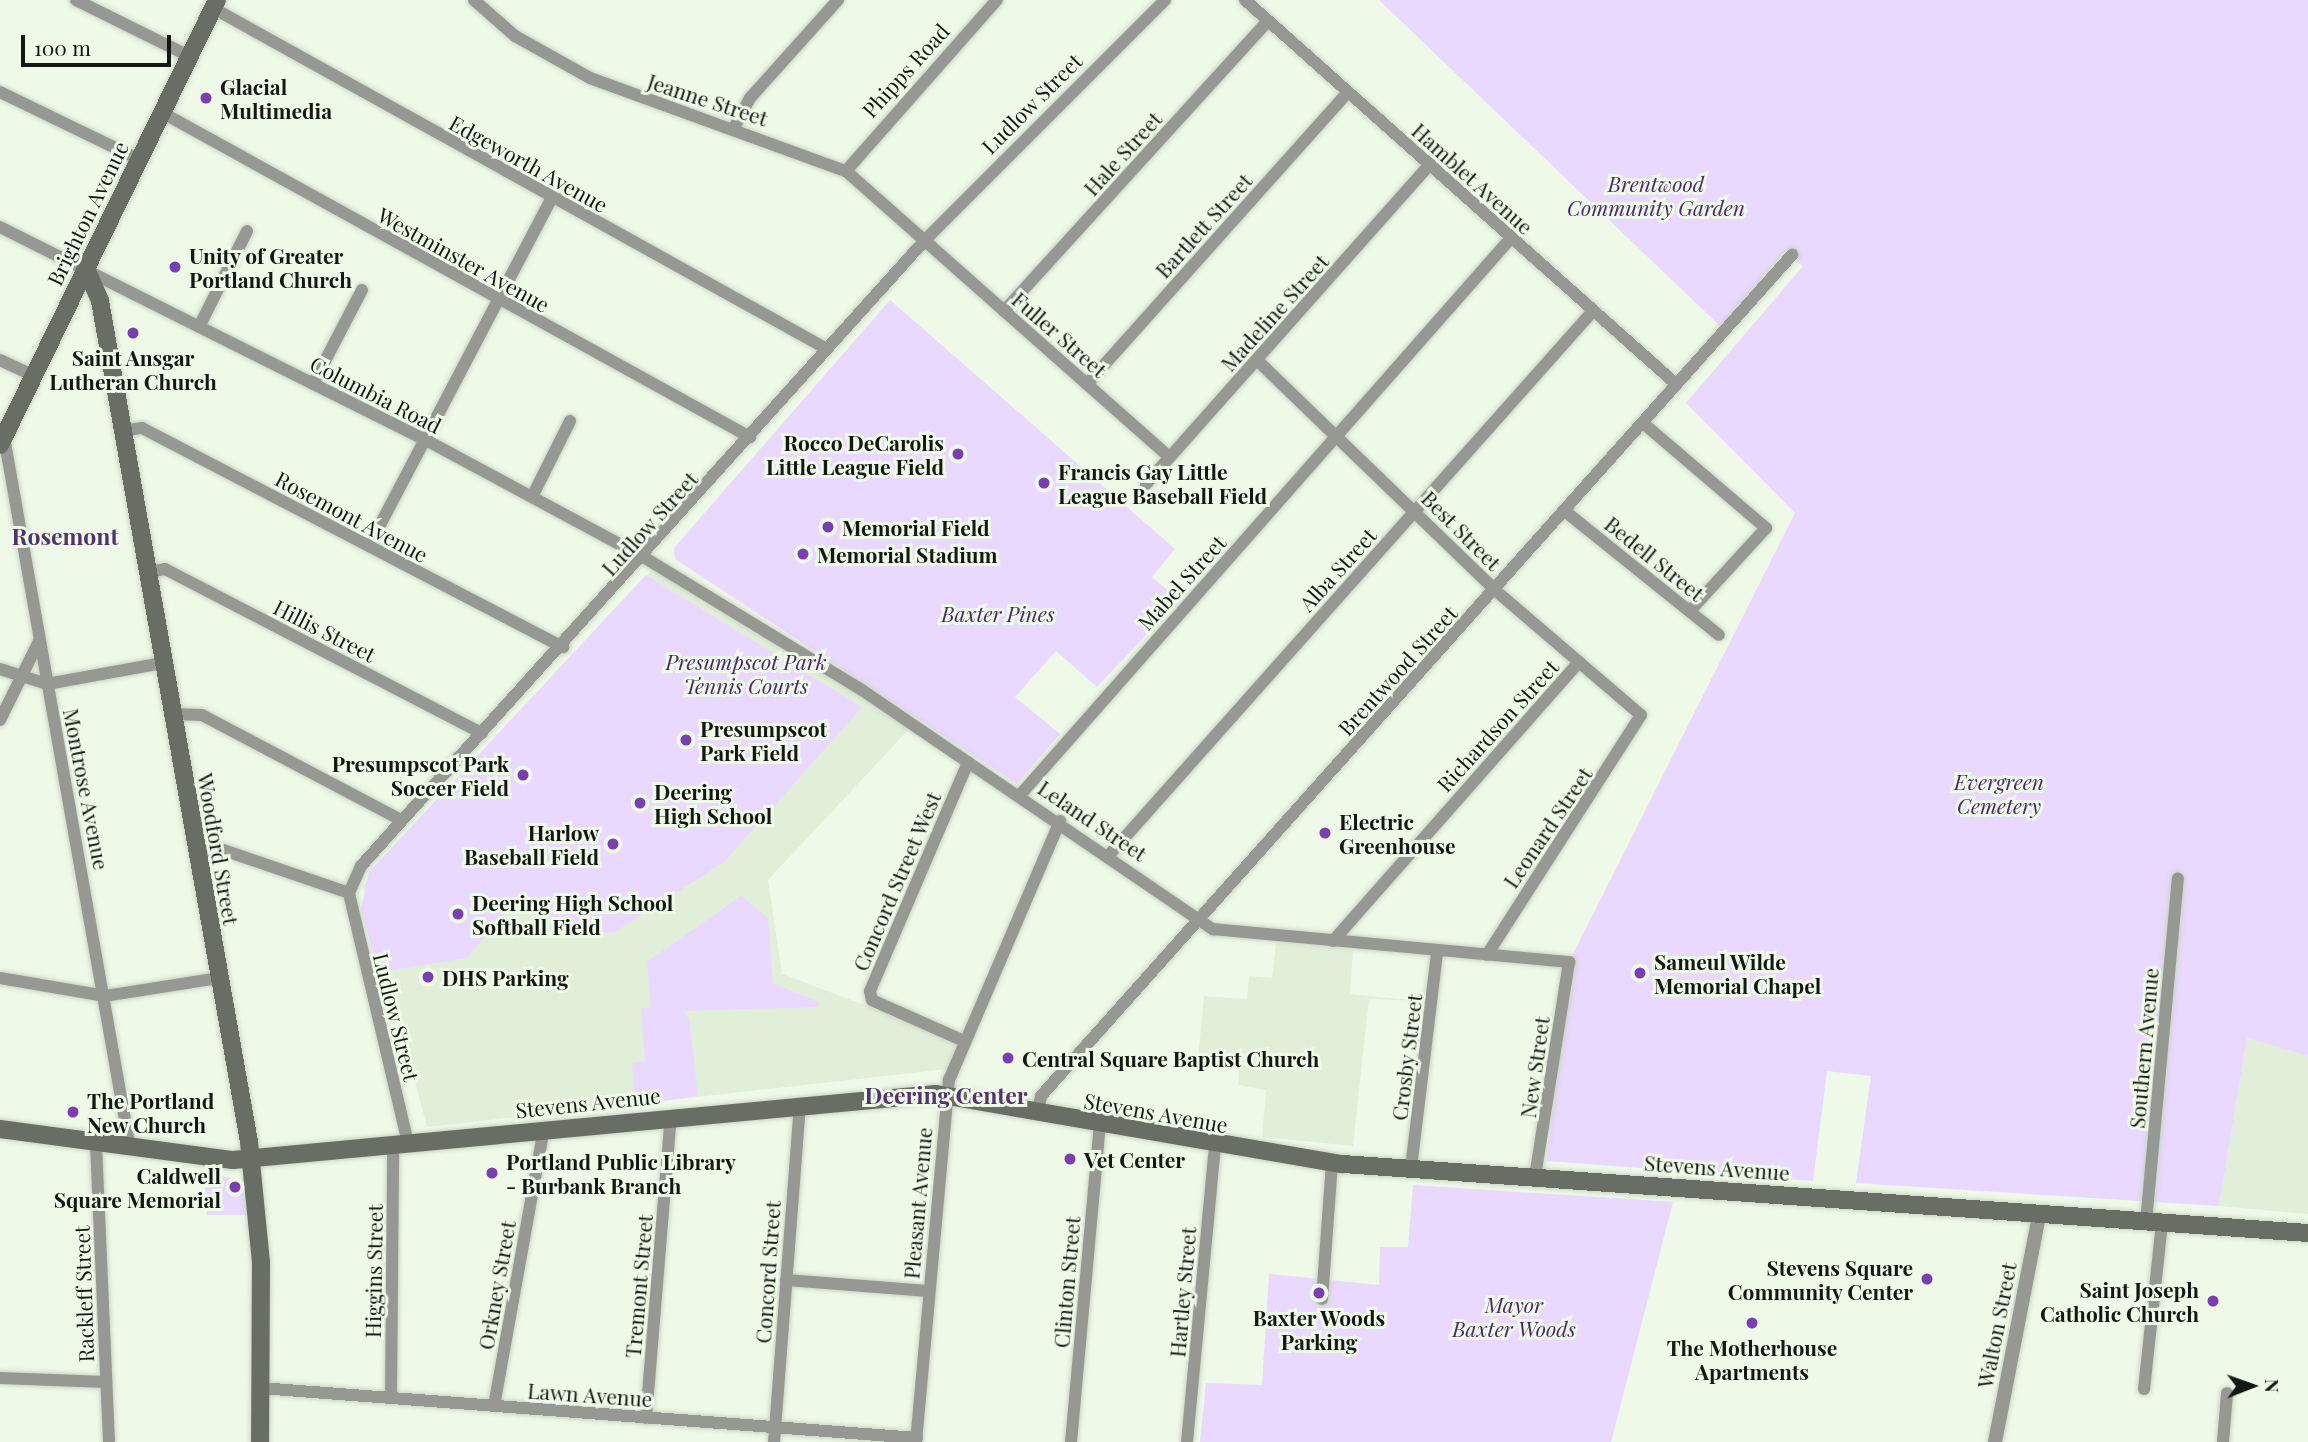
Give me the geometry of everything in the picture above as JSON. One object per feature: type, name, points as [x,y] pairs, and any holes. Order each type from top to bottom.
[{"type":"main road","name":"Brighton Avenue","points":[[2,441],[215,4]]},
{"type":"main road","name":"Woodford Street","points":[[86,269],[100,301],[251,1158],[261,1263],[260,1442]]},
{"type":"main road","name":"Stevens Avenue","points":[[0,1129],[130,1148],[251,1158],[800,1104],[946,1094],[1100,1126],[1215,1146],[1332,1162],[2039,1216],[2308,1233]]},
{"type":"street","points":[[76,0],[189,57]]},
{"type":"street","name":"Jeanne Street","points":[[474,0],[514,36],[590,78],[845,171],[926,239]]},
{"type":"street","points":[[733,128],[750,98],[838,0]]},
{"type":"street","name":"Phipps Road","points":[[845,171],[997,0]]},
{"type":"street","name":"Ludlow Street","points":[[400,1144],[349,893],[361,866],[645,558],[926,239],[1166,0]]},
{"type":"street","name":"Hamblet Avenue","points":[[1245,0],[1676,384]]},
{"type":"street","name":"Edgeworth Avenue","points":[[215,4],[551,199],[828,349]]},
{"type":"street","name":"Hale Street","points":[[1004,312],[1268,21]]},
{"type":"street","points":[[0,92],[138,159]]},
{"type":"street","name":"Bartlett Street","points":[[1087,384],[1347,93]]},
{"type":"street","name":"Westminster Avenue","points":[[161,112],[750,437]]},
{"type":"street","name":"Madeline Street","points":[[1146,484],[1430,164]]},
{"type":"street","points":[[369,546],[551,199]]},
{"type":"street","name":"Columbia Road","points":[[0,227],[424,439],[645,558]]},
{"type":"street","points":[[200,325],[247,231]]},
{"type":"street","name":"Mabel Street","points":[[1020,794],[1511,238]]},
{"type":"street","name":"Fuller Street","points":[[926,239],[1004,312],[1169,457]]},
{"type":"street","name":"Brentwood Street","points":[[1037,1114],[1041,1096],[1203,920],[1792,255]]},
{"type":"street","points":[[313,384],[362,290]]},
{"type":"street","name":"Alba Street","points":[[1110,854],[1593,311]]},
{"type":"street","points":[[0,360],[34,376]]},
{"type":"street","name":"Best Street","points":[[1258,360],[1415,509],[1495,590],[1638,710],[1640,722]]},
{"type":"street","points":[[532,497],[569,421]]},
{"type":"street","points":[[1643,423],[1766,528],[1690,611]]},
{"type":"street","name":"Rosemont Avenue","points":[[122,431],[142,428],[563,647]]},
{"type":"street","name":"Montrose Avenue","points":[[2,441],[105,996],[130,1148]]},
{"type":"street","name":"Bedell Street","points":[[1566,512],[1719,635]]},
{"type":"street","name":"Leland Street","points":[[645,558],[1020,794],[1110,854],[1213,929],[1569,962]]},
{"type":"street","name":"Hillis Street","points":[[148,572],[165,569],[482,733]]},
{"type":"street","points":[[0,720],[39,641]]},
{"type":"street","name":"Richardson Street","points":[[1333,941],[1579,662]]},
{"type":"street","points":[[0,669],[20,679],[47,684],[163,663]]},
{"type":"street","points":[[172,714],[202,715],[401,820]]},
{"type":"street","name":"Leonard Street","points":[[1487,955],[1640,722]]},
{"type":"street","name":"Concord Street West","points":[[964,1041],[872,1000],[870,991],[968,762]]},
{"type":"street","name":"Pleasant Avenue","points":[[916,1440],[946,1094],[964,1041],[1060,821]]},
{"type":"street","points":[[197,850],[223,850],[349,893]]},
{"type":"street","name":"Southern Avenue","points":[[2144,1389],[2178,878]]},
{"type":"street","name":"Crosby Street","points":[[1411,1168],[1437,951]]},
{"type":"street","name":"New Street","points":[[1535,1177],[1569,962]]},
{"type":"street","points":[[0,978],[105,996],[219,978]]},
{"type":"street","name":"Concord Street","points":[[774,1442],[800,1104]]},
{"type":"street","name":"Tremont Street","points":[[646,1418],[671,1117]]},
{"type":"street","name":"Clinton Street","points":[[1071,1442],[1100,1126]]},
{"type":"street","name":"Orkney Street","points":[[494,1406],[544,1129]]},
{"type":"street","name":"Rackleff Street","points":[[96,1144],[109,1442]]},
{"type":"street","name":"Higgins Street","points":[[391,1398],[400,1144]]},
{"type":"street","name":"Hartley Street","points":[[1187,1442],[1215,1146]]},
{"type":"street","points":[[1322,1298],[1332,1162]]},
{"type":"street","name":"Walton Street","points":[[1995,1442],[2039,1216]]},
{"type":"street","points":[[786,1280],[929,1291]]},
{"type":"street","points":[[0,1378],[106,1382]]},
{"type":"street","name":"Lawn Avenue","points":[[260,1388],[916,1440]]},
{"type":"street","points":[[2223,1442],[2227,1393]]},
{"type":"shaded area","name":"Deering High School","points":[[652,570],[912,726],[768,880],[782,974],[960,1041],[948,1069],[427,1127],[363,886]]},
{"type":"shaded area","points":[[1276,943],[1353,950],[1350,994],[1420,1001],[1369,999],[1353,1146],[1262,1137],[1266,1090],[1238,1085],[1239,1064],[1198,1059],[1204,996],[1247,999],[1249,976],[1272,978]]},
{"type":"shaded area","points":[[2247,1038],[2308,1056],[2308,1214],[2219,1206]]},
{"type":"green space","name":"Evergreen Cemetery","points":[[1379,0],[2308,0],[2308,1056],[2247,1038],[2219,1206],[1856,1183],[1871,1076],[1827,1071],[1813,1181],[1547,1161],[1569,962],[1795,513],[1686,403],[1803,266],[1786,250],[1720,326]]},
{"type":"green space","name":"Baxter Pines","points":[[890,300],[1175,549],[1152,577],[1179,600],[1097,687],[1056,651],[1015,697],[1060,734],[1017,784],[675,559],[674,548]]},
{"type":"green space","name":"Deering High School","points":[[646,575],[862,707],[724,862],[615,932],[576,936],[519,896],[467,958],[378,972],[361,908],[369,872]]},
{"type":"green space","points":[[741,896],[768,918],[773,983],[819,1002],[818,1007],[683,1011],[689,1018],[698,1096],[635,1105],[632,1063],[645,1061],[641,1009],[651,1007],[647,962]]},
{"type":"green space","points":[[204,1173],[238,1179],[251,1215],[207,1215]]},
{"type":"green space","name":"Mayor Baxter Woods","points":[[1413,1185],[1673,1202],[1611,1442],[1200,1442],[1206,1383],[1262,1385],[1269,1274],[1379,1285],[1380,1247],[1408,1247]]},
{"type":"place","name":"Glacial Multimedia","points":[[206,98]]},
{"type":"place","name":"Unity of Greater Portland Church","points":[[175,267]]},
{"type":"place","name":"Saint Ansgar Lutheran Church","points":[[133,333]]},
{"type":"place","name":"Rocco DeCarolis Little League Field","points":[[958,454]]},
{"type":"place","name":"Francis Gay Little League Baseball Field","points":[[1044,483]]},
{"type":"place","name":"Memorial Field","points":[[828,527]]},
{"type":"place","name":"Memorial Stadium","points":[[803,554]]},
{"type":"place","name":"Presumpscot Park Field","points":[[686,740]]},
{"type":"place","name":"Presumpscot Park Soccer Field","points":[[523,775]]},
{"type":"place","name":"Deering High School","points":[[640,803]]},
{"type":"place","name":"Electric Greenhouse","points":[[1325,833]]},
{"type":"place","name":"Harlow Baseball Field","points":[[613,844]]},
{"type":"place","name":"Deering High School Softball Field","points":[[458,914]]},
{"type":"place","name":"Sameul Wilde Memorial Chapel","points":[[1640,973]]},
{"type":"place","name":"DHS Parking","points":[[428,977]]},
{"type":"place","name":"Central Square Baptist Church","points":[[1008,1058]]},
{"type":"place","name":"The Portland New Church","points":[[73,1112]]},
{"type":"place","name":"Vet Center","points":[[1070,1159]]},
{"type":"place","name":"Portland Public Library - Burbank Branch","points":[[492,1173]]},
{"type":"place","name":"Caldwell Square Memorial","points":[[235,1187]]},
{"type":"place","name":"Stevens Square Community Center","points":[[1927,1279]]},
{"type":"place","name":"Baxter Woods Parking","points":[[1319,1293]]},
{"type":"place","name":"Saint Joseph Catholic Church","points":[[2213,1301]]},
{"type":"place","name":"The Motherhouse Apartments","points":[[1752,1323]]},
{"type":"district","name":"Rosemont","points":[[65,536]]},
{"type":"district","name":"Deering Center","points":[[946,1095]]},
{"type":"park label","name":"Brentwood Community Garden","points":[[1656,195]]},
{"type":"park label","name":"Presumpscot Park Tennis Courts","points":[[746,673]]}]
